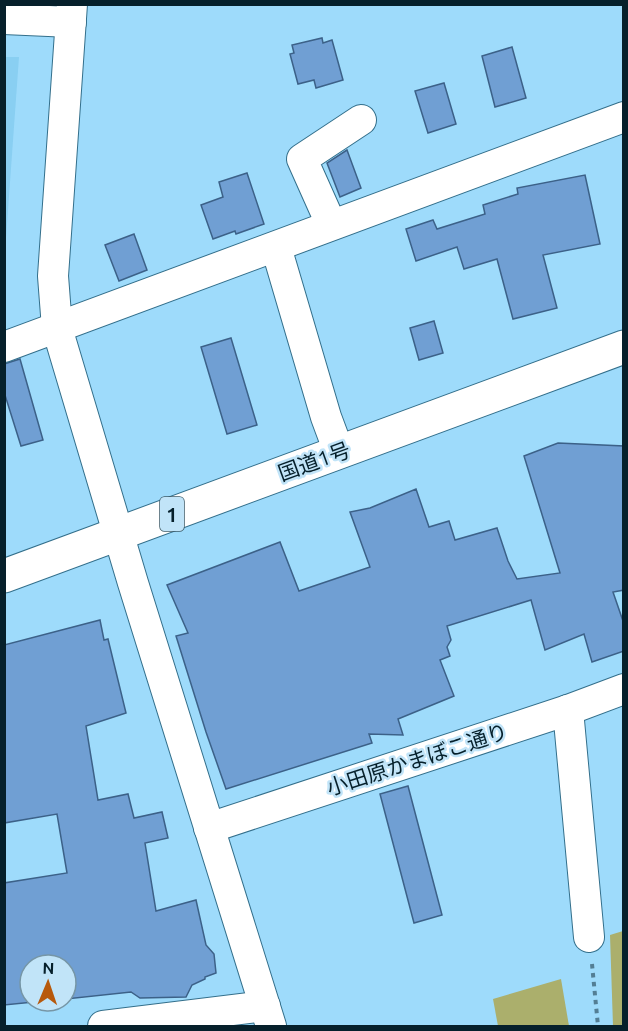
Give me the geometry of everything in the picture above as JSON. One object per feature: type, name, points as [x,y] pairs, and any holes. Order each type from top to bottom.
[{"type":"highway","name":"国道1号","points":[[4,576],[624,347]]},
{"type":"street","points":[[4,19],[71,13],[53,276],[57,328],[268,1016],[103,1026]]},
{"type":"street","points":[[4,346],[624,117]]},
{"type":"street","points":[[332,224],[302,159],[361,120]]},
{"type":"street","points":[[276,247],[326,417],[339,452]]},
{"type":"street","name":"小田原かまぼこ通り","points":[[209,828],[568,710],[624,689]]},
{"type":"street","points":[[568,710],[589,937]]},
{"type":"path","points":[[589,937],[598,1026]]},
{"type":"shaded area","points":[[4,57],[19,57],[5,252],[4,252]]},
{"type":"green space","points":[[623,931],[623,1026],[613,1026],[610,935]]},
{"type":"green space","points":[[561,979],[569,1026],[498,1026],[493,999]]},
{"type":"building","points":[[322,38],[323,43],[332,40],[343,80],[316,88],[314,80],[298,84],[290,54],[294,53],[292,45]]},
{"type":"building","points":[[512,47],[526,98],[495,107],[482,56]]},
{"type":"building","points":[[444,83],[456,124],[428,133],[415,91]]},
{"type":"building","points":[[347,150],[361,188],[340,197],[327,163]]},
{"type":"building","points":[[247,173],[264,224],[213,239],[201,205],[223,197],[219,182]]},
{"type":"building","points":[[585,175],[600,244],[543,255],[557,308],[513,319],[497,259],[464,269],[457,247],[416,261],[406,229],[433,220],[437,229],[485,214],[483,205],[518,194],[517,188]]},
{"type":"building","points":[[134,234],[147,270],[119,281],[105,245]]},
{"type":"building","points":[[434,321],[443,353],[419,360],[410,328]]},
{"type":"building","points":[[231,338],[257,425],[227,434],[201,347]]},
{"type":"building","points":[[20,359],[43,440],[21,446],[4,392],[4,364]]},
{"type":"building","points":[[558,443],[624,446],[624,590],[613,592],[624,624],[624,651],[592,662],[584,634],[545,650],[531,600],[447,626],[451,640],[447,647],[450,656],[440,660],[454,696],[398,719],[403,735],[369,734],[372,743],[226,789],[176,636],[188,633],[167,585],[280,542],[299,591],[370,567],[350,512],[370,508],[416,489],[429,527],[449,521],[455,540],[497,528],[508,561],[517,579],[560,573],[524,456]]},
{"type":"building","points":[[100,620],[104,640],[108,639],[126,713],[86,726],[98,800],[128,794],[134,818],[162,812],[168,838],[145,843],[156,911],[196,900],[206,945],[214,954],[216,973],[192,985],[186,997],[140,998],[131,992],[78,998],[78,953],[18,953],[18,1004],[4,1005],[4,883],[67,873],[57,814],[4,823],[4,645]]},
{"type":"building","points":[[408,786],[442,915],[414,923],[380,794]]}]
